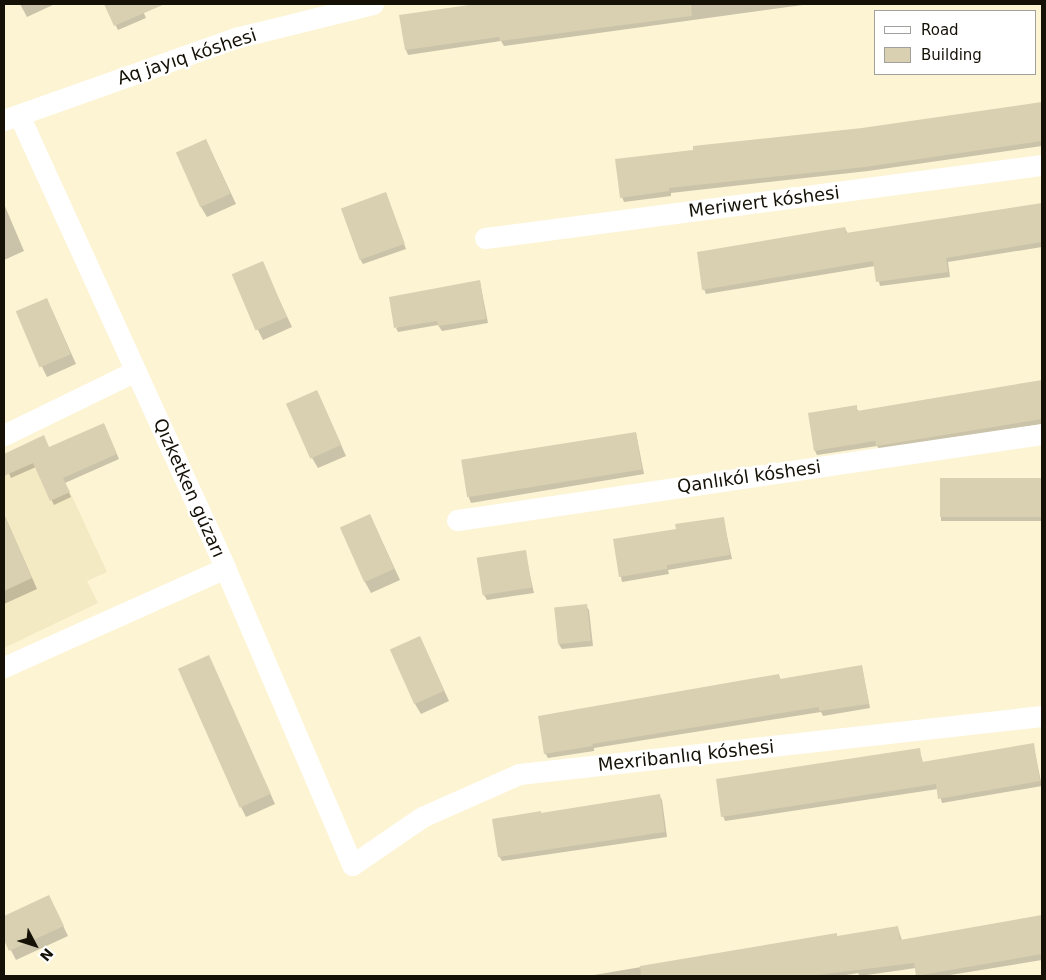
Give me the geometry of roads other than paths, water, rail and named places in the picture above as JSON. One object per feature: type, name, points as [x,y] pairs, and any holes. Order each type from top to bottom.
[{"type":"street","name":"Aq jayıq kóshesi","points":[[11,117],[235,38],[373,4]]},
{"type":"street","name":"Qızketken gúzarı","points":[[11,117],[135,371],[225,568],[352,865]]},
{"type":"street","name":"Meriwert kóshesi","points":[[485,238],[1042,166]]},
{"type":"street","points":[[4,435],[135,371]]},
{"type":"street","name":"Qanlıkól kóshesi","points":[[457,520],[1042,434]]},
{"type":"street","points":[[4,667],[225,568]]},
{"type":"street","name":"Mexribanlıq kóshesi","points":[[352,865],[422,817],[519,774],[1042,716]]}]
